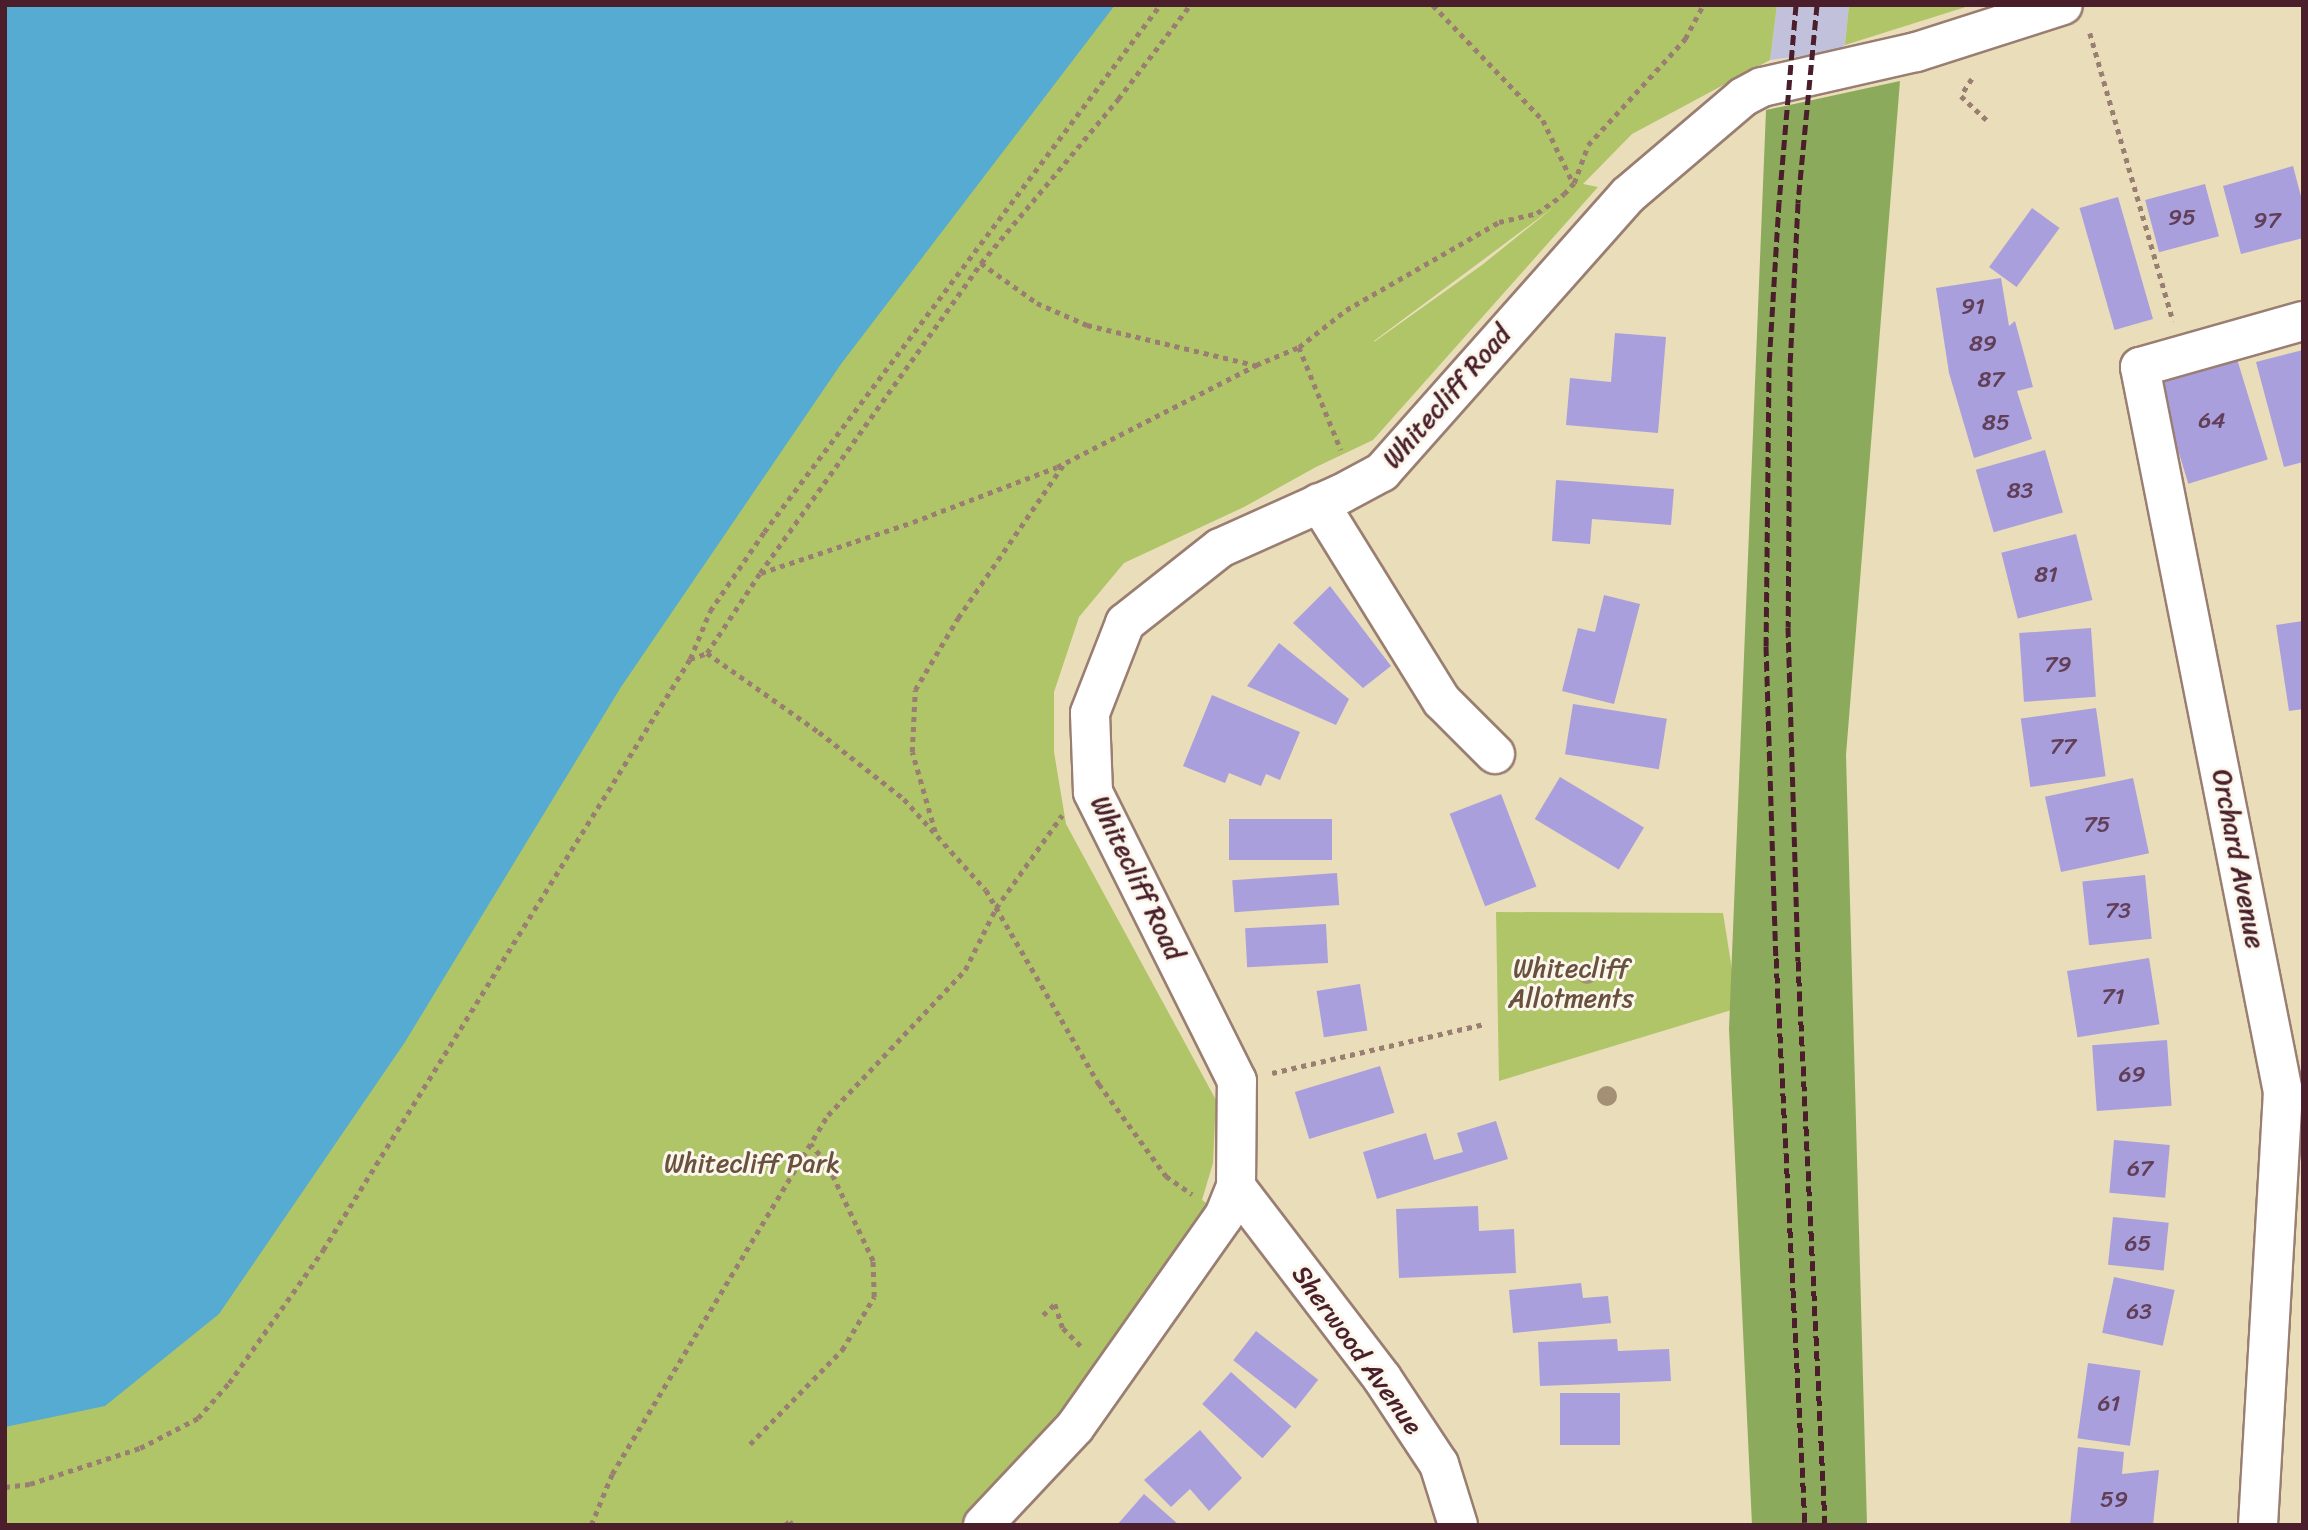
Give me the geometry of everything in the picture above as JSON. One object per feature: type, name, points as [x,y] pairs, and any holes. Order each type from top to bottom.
[{"type":"street","name":"Whitecliff Road","points":[[1230,1202],[1237,1081],[1093,792],[1090,713],[1125,623],[1220,548],[1356,487],[1382,472],[1628,195],[1742,97],[1762,87],[1916,52],[2063,5]]},
{"type":"street","name":"Orchard Avenue","points":[[2258,1525],[2284,1092],[2140,367],[2303,321]]},
{"type":"street","points":[[1319,503],[1442,701],[1495,754]]},
{"type":"street","points":[[983,1525],[1074,1427],[1230,1202]]},
{"type":"street","name":"Sherwood Avenue","points":[[1230,1202],[1389,1388],[1439,1464],[1458,1525]]},
{"type":"path","points":[[5,1487],[30,1484],[140,1448],[198,1418],[229,1383],[323,1250],[690,659],[710,611],[764,532],[1160,5]]},
{"type":"path","points":[[690,659],[708,653],[760,573],[981,263],[1118,99],[1190,5]]},
{"type":"path","points":[[1433,5],[1543,120],[1574,183]]},
{"type":"path","points":[[760,573],[913,522],[1064,463],[1256,365],[1299,347],[1346,310],[1499,222],[1537,213],[1564,194],[1574,183],[1588,145],[1685,38],[1703,5]]},
{"type":"path","points":[[2090,32],[2182,355]]},
{"type":"path","points":[[1972,79],[1961,96],[1988,121]]},
{"type":"path","points":[[981,263],[1037,303],[1087,325],[1256,365]]},
{"type":"path","points":[[1299,347],[1356,487]]},
{"type":"path","points":[[935,833],[912,752],[915,690],[958,618],[1064,463]]},
{"type":"path","points":[[708,653],[819,732],[904,799],[986,890],[1099,1084],[1166,1176],[1230,1202]]},
{"type":"path","points":[[591,1525],[612,1474],[828,1115],[965,970],[996,908],[1069,806],[1093,792]]},
{"type":"path","points":[[1237,1081],[1485,1024]]},
{"type":"path","points":[[750,1444],[842,1350],[874,1297],[873,1261],[826,1162],[810,1144]]},
{"type":"path","points":[[1043,1315],[1055,1304],[1063,1328],[1080,1345]]},
{"type":"path","points":[[785,1525],[790,1521],[792,1525]]},
{"type":"shaded area","points":[[1777,5],[1849,5],[1845,45],[1834,52],[1770,60]]},
{"type":"green space","name":"Whitecliff Park","points":[[5,5],[1777,5],[1770,60],[1632,134],[1583,184],[1598,187],[1373,440],[1316,467],[1244,507],[1124,563],[1079,617],[1054,692],[1054,752],[1066,824],[1216,1100],[1213,1163],[1202,1200],[1224,1216],[983,1525],[5,1525]],"holes":[[[1554,207],[1482,265],[1374,342]]]},
{"type":"green space","points":[[1849,5],[1972,5],[1845,45]]},
{"type":"green space","points":[[1900,81],[1846,755],[1867,1525],[1752,1525],[1729,1029],[1766,110]]},
{"type":"green space","name":"Whitecliff Allotments","points":[[1496,912],[1723,913],[1738,1008],[1499,1081]]},
{"type":"water","points":[[5,5],[1115,5],[841,364],[621,687],[405,1042],[219,1314],[105,1406],[5,1427]]},
{"type":"building","points":[[2293,166],[2303,204],[2303,238],[2241,254],[2223,186]]},
{"type":"building","points":[[2205,184],[2219,236],[2159,252],[2145,200]]},
{"type":"building","points":[[2118,197],[2153,319],[2115,330],[2080,208]]},
{"type":"building","points":[[2032,208],[2060,228],[2017,287],[1989,267]]},
{"type":"building","points":[[2001,278],[2009,326],[2015,321],[2033,387],[2017,391],[2032,439],[1974,458],[1949,373],[1936,288]]},
{"type":"building","points":[[1615,333],[1666,337],[1658,433],[1566,425],[1570,378],[1611,382]]},
{"type":"building","points":[[2303,350],[2303,462],[2284,467],[2256,362]]},
{"type":"building","points":[[2237,359],[2268,459],[2188,484],[2158,383]]},
{"type":"building","points":[[2045,450],[2063,512],[1994,532],[1976,470]]},
{"type":"building","points":[[1556,480],[1674,489],[1671,525],[1592,519],[1590,544],[1552,541]]},
{"type":"building","points":[[2076,534],[2092,600],[2018,619],[2001,553]]},
{"type":"building","points":[[1330,586],[1391,666],[1363,688],[1293,623]]},
{"type":"building","points":[[1604,595],[1640,604],[1614,704],[1562,691],[1578,628],[1595,632]]},
{"type":"building","points":[[2303,621],[2303,709],[2289,711],[2276,625]]},
{"type":"building","points":[[2091,628],[2096,697],[2024,702],[2019,633]]},
{"type":"building","points":[[1279,643],[1349,699],[1336,725],[1247,686]]},
{"type":"building","points":[[1212,695],[1300,732],[1280,780],[1266,774],[1261,786],[1229,773],[1225,783],[1183,766]]},
{"type":"building","points":[[1573,704],[1667,719],[1659,769],[1565,754]]},
{"type":"building","points":[[2096,708],[2106,776],[2030,787],[2021,719]]},
{"type":"building","points":[[1560,777],[1644,827],[1619,869],[1535,819]]},
{"type":"building","points":[[2133,778],[2149,853],[2061,872],[2045,797]]},
{"type":"building","points":[[1501,794],[1536,886],[1485,906],[1450,814]]},
{"type":"building","points":[[1229,819],[1332,819],[1332,860],[1229,860]]},
{"type":"building","points":[[1337,873],[1339,905],[1234,912],[1232,880]]},
{"type":"building","points":[[2145,875],[2152,939],[2089,945],[2082,882]]},
{"type":"building","points":[[1326,924],[1328,963],[1247,967],[1245,928]]},
{"type":"building","points":[[2149,958],[2159,1024],[2078,1037],[2067,971]]},
{"type":"building","points":[[1360,984],[1367,1030],[1324,1037],[1317,991]]},
{"type":"building","points":[[2167,1040],[2172,1106],[2097,1111],[2092,1045]]},
{"type":"building","points":[[1380,1066],[1394,1113],[1309,1139],[1295,1092]]},
{"type":"building","points":[[1496,1121],[1508,1159],[1377,1199],[1363,1152],[1426,1133],[1434,1160],[1463,1152],[1457,1133]]},
{"type":"building","points":[[2114,1140],[2170,1145],[2165,1198],[2109,1193]]},
{"type":"building","points":[[1478,1206],[1479,1231],[1514,1229],[1516,1273],[1399,1278],[1396,1209]]},
{"type":"building","points":[[2113,1217],[2169,1223],[2164,1271],[2108,1265]]},
{"type":"building","points":[[2114,1277],[2175,1290],[2163,1346],[2102,1333]]},
{"type":"building","points":[[1581,1283],[1583,1298],[1608,1296],[1611,1323],[1513,1333],[1509,1290]]},
{"type":"building","points":[[1256,1331],[1318,1380],[1295,1409],[1233,1360]]},
{"type":"building","points":[[1617,1339],[1618,1351],[1669,1349],[1671,1381],[1540,1386],[1538,1342]]},
{"type":"building","points":[[2088,1363],[2140,1370],[2130,1446],[2077,1438]]},
{"type":"building","points":[[1231,1372],[1291,1426],[1262,1458],[1202,1404]]},
{"type":"building","points":[[1560,1393],[1620,1393],[1620,1445],[1560,1445]]},
{"type":"building","points":[[1200,1430],[1242,1478],[1209,1511],[1190,1489],[1171,1507],[1144,1480]]},
{"type":"building","points":[[2078,1447],[2124,1452],[2122,1474],[2159,1470],[2153,1525],[2070,1525]]},
{"type":"building","points":[[1144,1494],[1179,1525],[1117,1525]]},
{"type":"railway","points":[[1796,5],[1779,202],[1769,367],[1766,646],[1776,958],[1805,1525]]},
{"type":"railway","points":[[1817,5],[1798,203],[1790,366],[1788,627],[1798,961],[1825,1525]]}]
